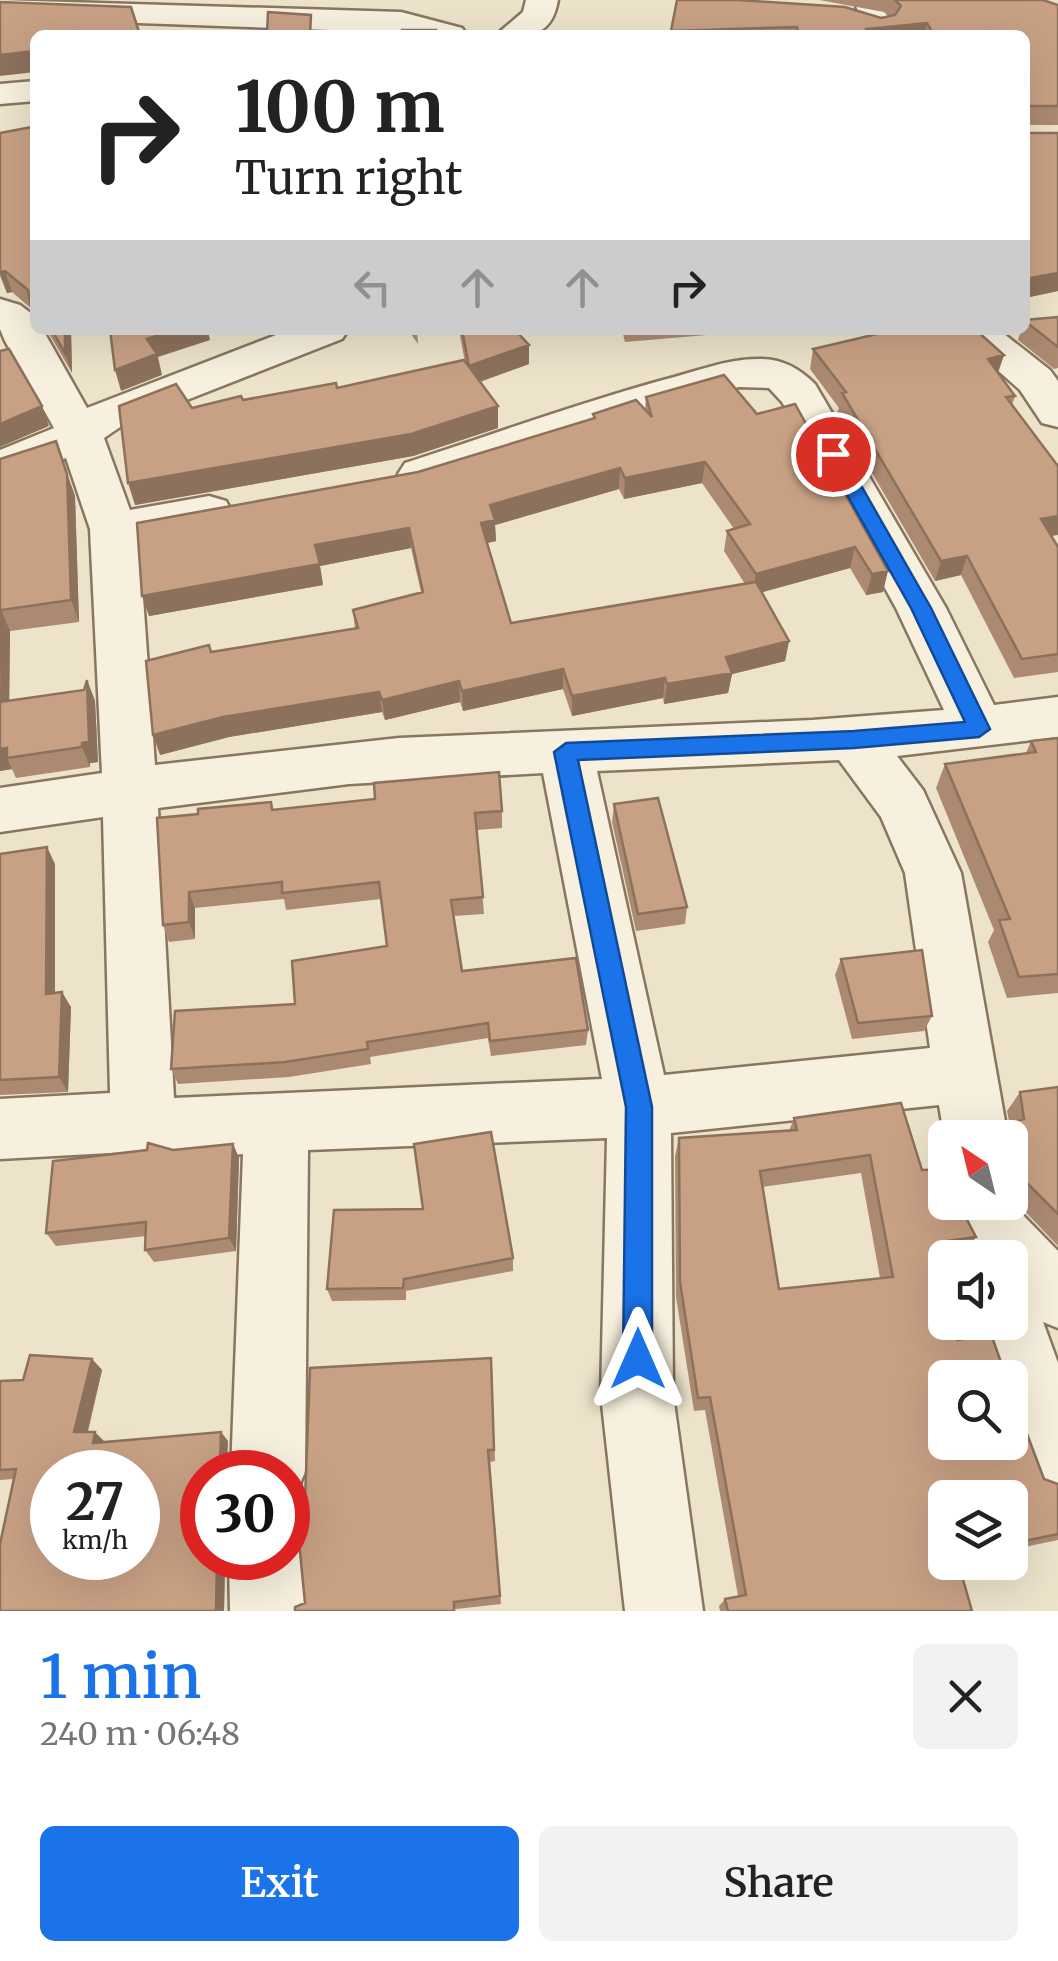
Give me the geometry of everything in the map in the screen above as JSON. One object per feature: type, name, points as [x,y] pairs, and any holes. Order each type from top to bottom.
[{"type":"street","points":[[520,30],[539,16],[542,0]]},
{"type":"street","points":[[0,8],[142,6],[410,11]]},
{"type":"street","points":[[0,94],[30,92]]},
{"type":"street","points":[[23,327],[80,434],[114,530],[130,792],[140,1086],[146,1121]]},
{"type":"street","points":[[0,465],[22,460],[80,434],[108,415],[314,335]]},
{"type":"street","points":[[978,335],[1050,391]]},
{"type":"street","points":[[381,481],[419,474],[629,404],[738,374],[764,372],[784,378],[800,394],[921,608],[979,729]]},
{"type":"street","points":[[114,530],[247,505]]},
{"type":"street","points":[[0,810],[396,759],[854,740],[979,729],[1058,717]]},
{"type":"street","points":[[854,740],[904,806],[934,873],[973,1120]]},
{"type":"street","points":[[566,752],[639,1107],[637,1395],[664,1611]]},
{"type":"street","points":[[0,1129],[146,1121],[180,1130],[276,1122],[639,1107],[966,1073]]},
{"type":"street","points":[[269,1450],[276,1122]]},
{"type":"street","points":[[989,1229],[1018,1262],[1058,1294]]},
{"type":"street","points":[[1014,1340],[1058,1462]]},
{"type":"street","points":[[267,1580],[268,1611]]},
{"type":"building","points":[[677,0],[845,7],[881,18],[895,15],[901,6],[895,0],[1043,0],[1058,5],[1058,106],[1030,106],[1030,30],[931,30],[927,23],[866,30],[671,30]]},
{"type":"building","points":[[0,2],[131,7],[138,30],[30,30],[30,52],[0,55]]},
{"type":"building","points":[[268,12],[311,15],[310,30],[267,30]]},
{"type":"building","points":[[30,127],[30,301],[28,290],[5,271],[0,272],[0,133]]},
{"type":"building","points":[[1030,133],[1058,133],[1058,273],[1030,278]]},
{"type":"building","points":[[1058,317],[1058,347],[1030,325],[1030,320]]},
{"type":"building","points":[[55,335],[65,335],[65,353]]},
{"type":"building","points":[[111,335],[159,335],[147,339],[157,354],[115,370]]},
{"type":"building","points":[[463,335],[520,335],[529,345],[469,366]]},
{"type":"building","points":[[873,335],[982,335],[1004,355],[988,359],[1015,396],[1006,397],[1058,466],[1058,516],[1041,519],[1058,547],[1058,654],[1022,659],[967,556],[941,561],[842,393],[846,392],[813,349]]},
{"type":"building","points":[[9,349],[42,406],[0,424],[0,351]]},
{"type":"building","points":[[464,360],[498,406],[411,434],[128,483],[119,406],[176,384],[192,408],[241,396],[243,400],[336,383],[337,388]]},
{"type":"building","points":[[724,375],[757,414],[795,404],[888,571],[872,574],[855,547],[756,574],[727,531],[750,524],[705,462],[625,478],[620,468],[490,505],[495,520],[481,523],[511,623],[756,582],[789,641],[726,657],[732,673],[667,684],[665,678],[572,696],[563,669],[462,691],[459,681],[382,700],[379,692],[223,717],[153,735],[146,661],[209,645],[211,652],[358,628],[353,610],[423,592],[409,528],[315,545],[320,564],[142,596],[137,523],[418,472],[595,418],[593,414],[636,400],[652,417],[646,397]]},
{"type":"building","points":[[56,441],[67,474],[71,600],[1,610],[0,669],[0,459]]},
{"type":"building","points":[[87,680],[89,741],[82,743],[82,747],[7,758],[7,748],[0,749],[0,702],[84,690]]},
{"type":"building","points":[[1058,738],[1058,974],[1019,977],[999,920],[1010,919],[945,764],[1036,752],[1031,741]]},
{"type":"building","points":[[499,772],[502,811],[475,813],[483,897],[451,900],[462,971],[576,958],[588,1030],[490,1041],[488,1023],[367,1042],[368,1049],[285,1062],[171,1069],[175,1011],[295,1004],[292,961],[387,946],[379,882],[282,893],[282,882],[189,892],[189,922],[163,925],[157,818],[198,814],[198,809],[271,802],[272,810],[375,799],[374,783]]},
{"type":"building","points":[[658,798],[687,907],[638,914],[614,804]]},
{"type":"building","points":[[47,847],[46,994],[62,992],[59,1077],[0,1080],[0,854]]},
{"type":"building","points":[[922,950],[932,1016],[858,1023],[841,959]]},
{"type":"building","points":[[1058,1087],[1058,1214],[1028,1184],[1028,1120],[1021,1120],[1024,1119],[1020,1092]]},
{"type":"building","points":[[901,1103],[922,1170],[928,1170],[928,1220],[967,1220],[976,1237],[928,1240],[928,1340],[993,1340],[1000,1360],[928,1360],[928,1460],[1028,1460],[1028,1437],[1044,1479],[1058,1484],[1058,1534],[1028,1540],[1028,1480],[928,1480],[928,1580],[963,1580],[972,1611],[728,1611],[725,1599],[746,1595],[710,1397],[698,1398],[680,1282],[679,1138],[797,1130],[794,1118]],"holes":[[[870,1155],[893,1277],[779,1289],[760,1171]]]},
{"type":"building","points":[[491,1132],[513,1258],[404,1279],[403,1288],[327,1289],[334,1210],[423,1209],[414,1144]]},
{"type":"building","points":[[148,1143],[173,1150],[233,1144],[229,1238],[145,1250],[146,1222],[46,1233],[53,1161],[147,1150]]},
{"type":"building","points":[[30,1355],[92,1359],[74,1432],[95,1432],[93,1443],[221,1432],[220,1450],[180,1450],[180,1580],[217,1580],[216,1611],[0,1611],[0,1544],[16,1469],[0,1470],[0,1381],[23,1380]]},
{"type":"building","points":[[491,1358],[494,1450],[488,1450],[500,1596],[454,1602],[454,1611],[295,1611],[295,1607],[305,1603],[303,1580],[310,1580],[310,1450],[307,1450],[310,1368]]},
{"type":"route","points":[[638,1359],[639,1107],[566,752],[854,740],[979,729],[921,608],[833,454]]}]
